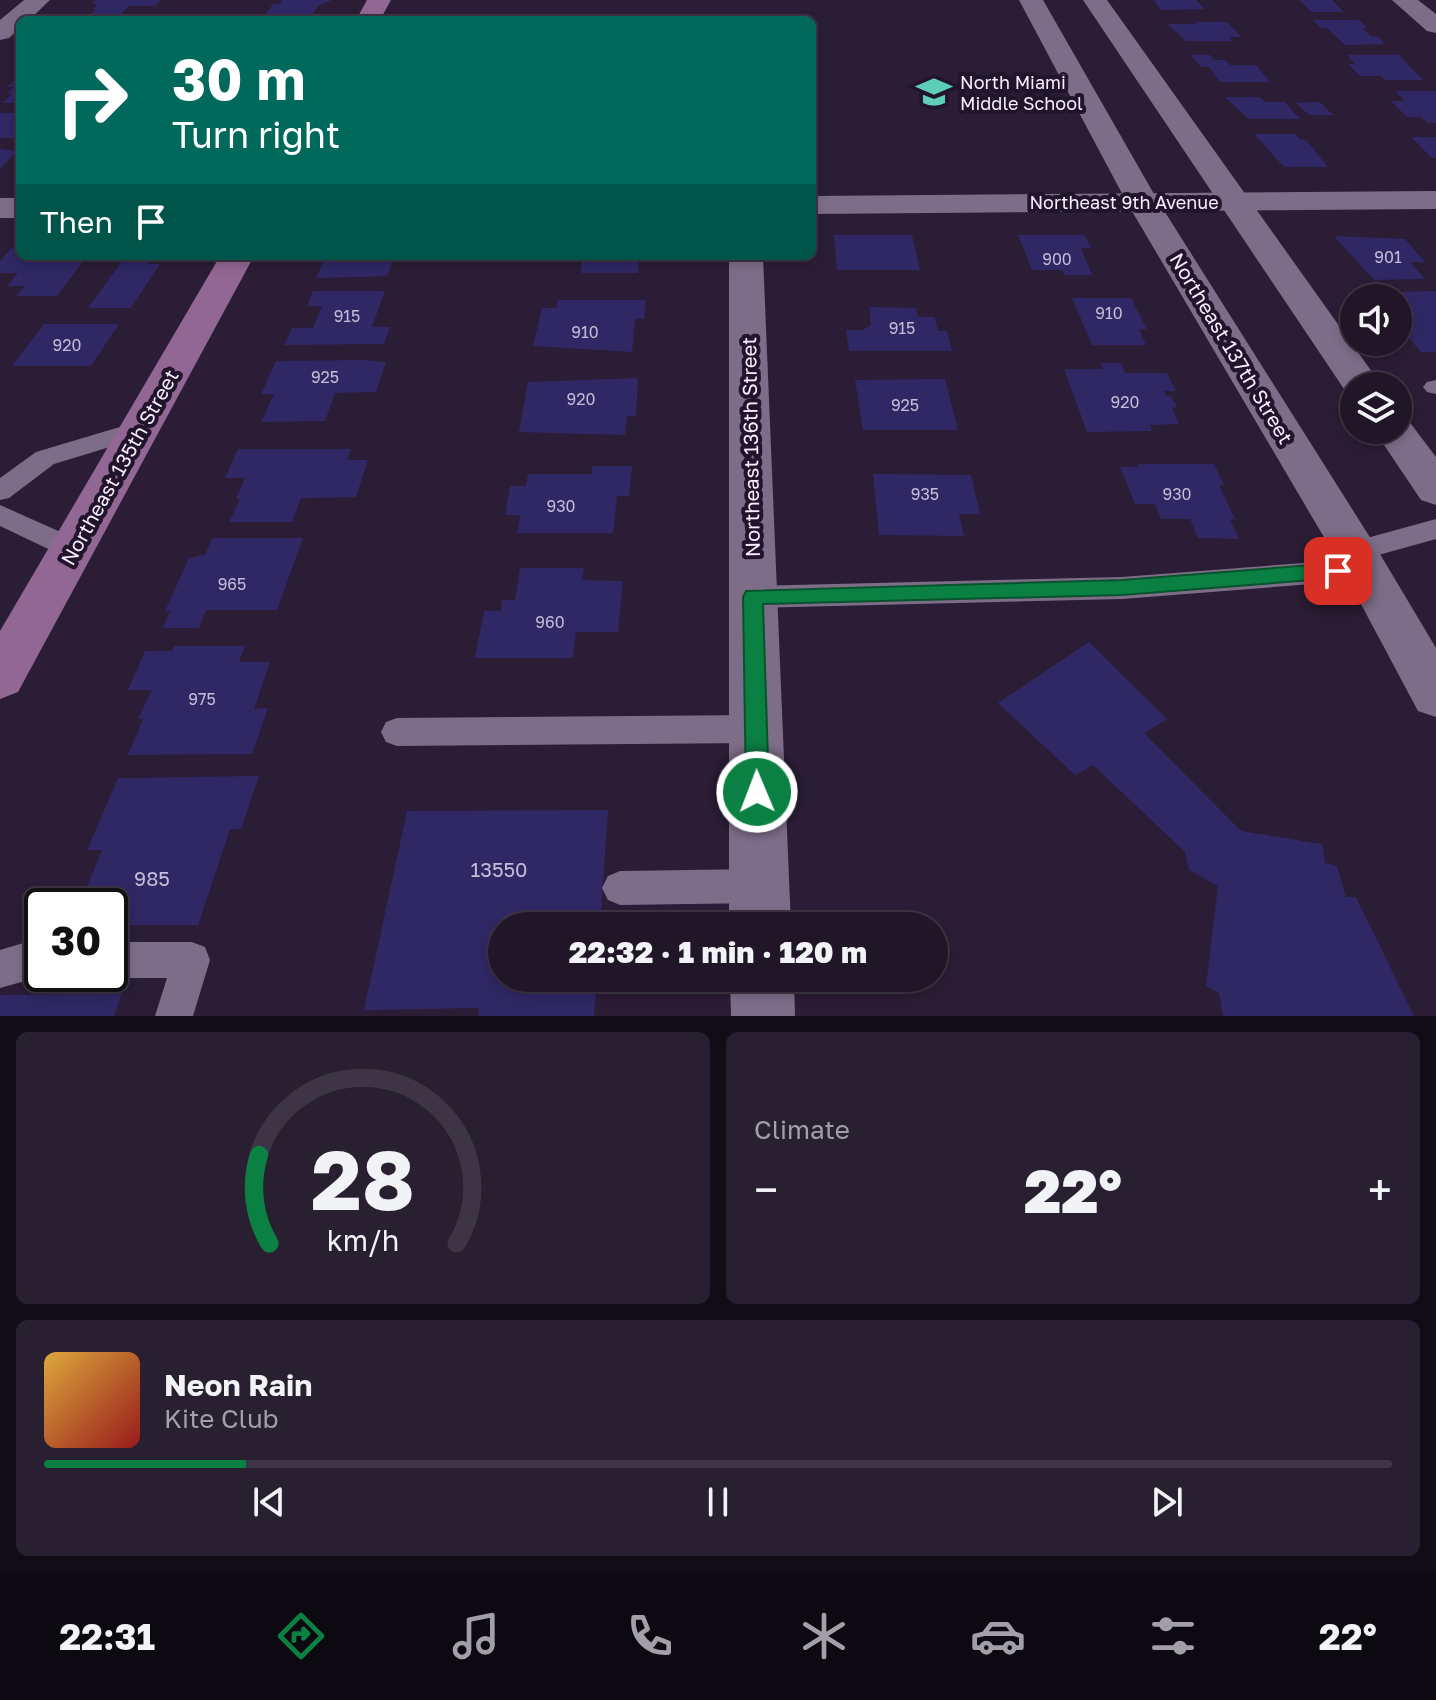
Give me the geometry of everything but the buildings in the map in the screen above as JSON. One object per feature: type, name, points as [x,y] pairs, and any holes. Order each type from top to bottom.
[{"type":"main road","name":"Northeast 135th Street","points":[[0,677],[235,260]]},
{"type":"street","points":[[20,16],[38,0]]},
{"type":"street","name":"Northeast 137th Street","points":[[1031,0],[1089,41],[1231,201],[1352,372]]},
{"type":"street","name":"Northeast 137th Street","points":[[1095,0],[1089,41],[1142,201],[1355,551],[1436,695]]},
{"type":"street","points":[[1404,0],[1436,26]]},
{"type":"street","points":[[0,33],[16,19]]},
{"type":"street","name":"Northeast 9th Avenue","points":[[816,205],[1436,200]]},
{"type":"street","name":"Northeast 136th Street","points":[[746,260],[760,906]]},
{"type":"street","points":[[1404,444],[1436,489]]},
{"type":"street","points":[[762,992],[763,1016]]},
{"type":"lane","points":[[0,491],[45,458],[140,429]]},
{"type":"lane","points":[[0,515],[73,549]]},
{"type":"lane","points":[[753,597],[1122,588],[1338,571],[1355,551],[1436,529]]},
{"type":"lane","points":[[397,732],[756,729]]},
{"type":"lane","points":[[620,888],[760,906]]},
{"type":"lane","points":[[128,960],[192,960],[174,1016]]},
{"type":"lane","points":[[0,969],[24,961]]},
{"type":"place","name":"North Miami Middle School","points":[[934,92]]},
{"type":"route","points":[[757,792],[753,597],[1122,588],[1338,571]]}]
